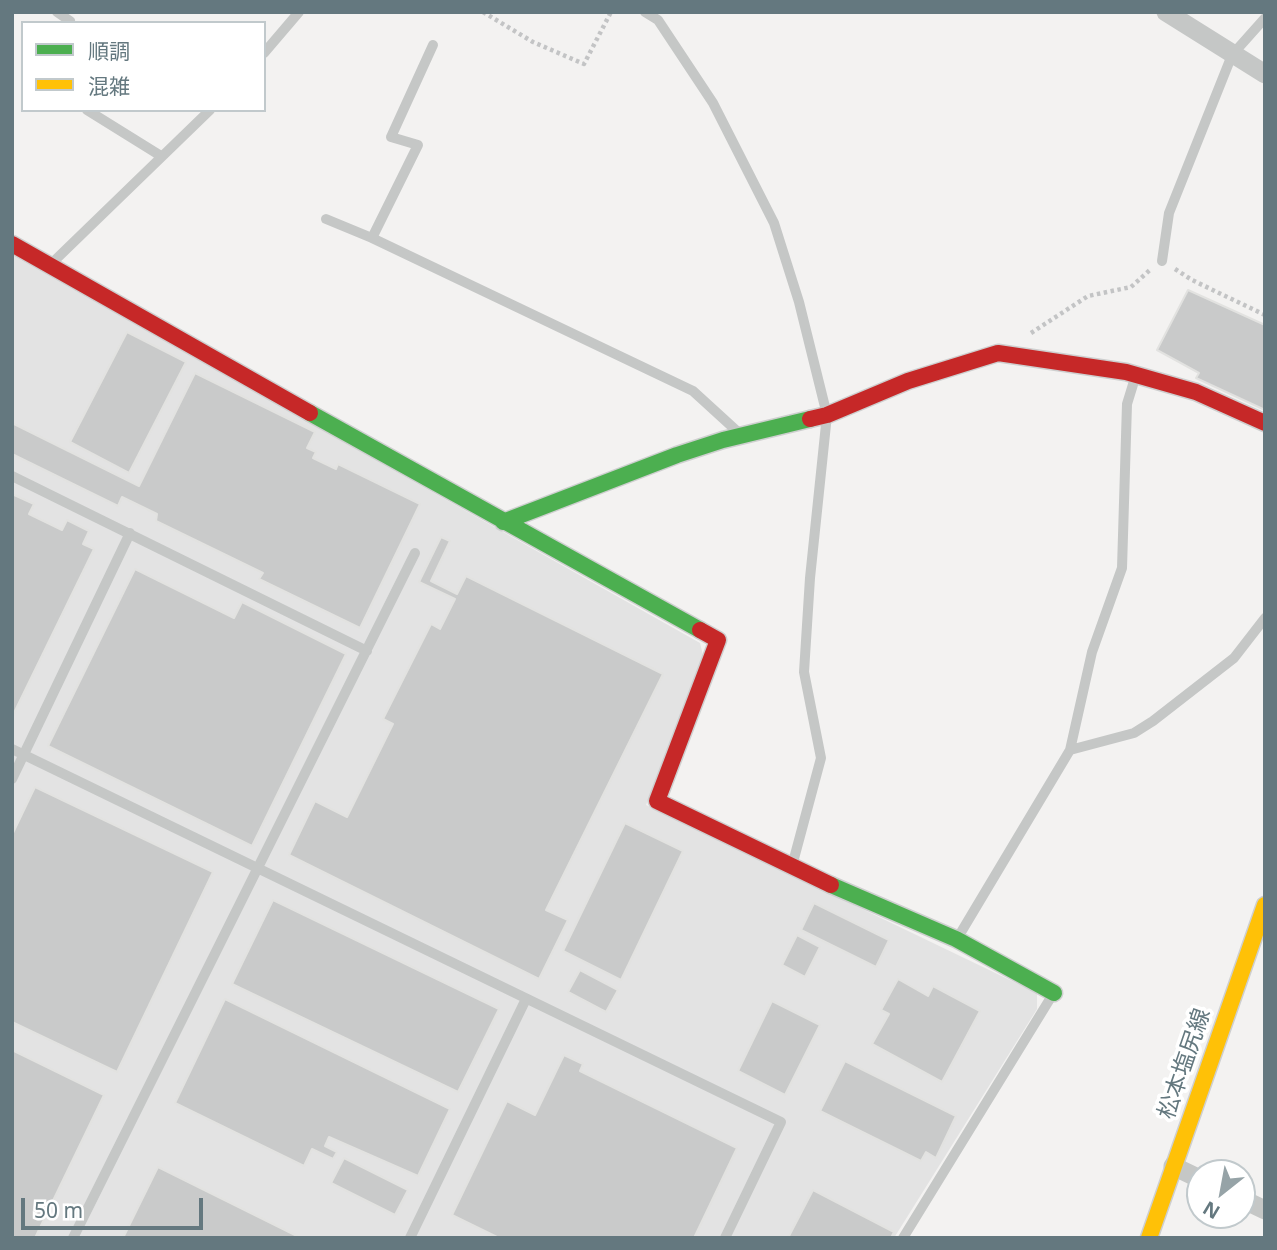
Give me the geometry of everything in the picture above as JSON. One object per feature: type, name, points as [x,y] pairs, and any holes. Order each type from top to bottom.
[{"type":"street","points":[[1166,12],[1265,74]]},
{"type":"street","points":[[12,244],[503,522],[718,640],[657,801],[791,867],[956,939],[1054,993]]},
{"type":"street","points":[[503,522],[677,455],[827,415],[908,380],[998,354],[1136,375],[1196,392],[1265,423]]},
{"type":"street","name":"松本塩尻線","points":[[1149,1238],[1261,928],[1265,905]]},
{"type":"street","points":[[1173,1166],[1186,1172]]},
{"type":"lane","points":[[266,51],[299,12]]},
{"type":"lane","points":[[645,12],[658,20],[713,103],[774,223],[799,302],[827,415],[810,578],[804,672],[821,758],[791,867]]},
{"type":"lane","points":[[1162,261],[1169,213],[1232,55],[1265,18]]},
{"type":"lane","points":[[372,238],[418,145],[391,137],[433,45]]},
{"type":"lane","points":[[90,112],[161,156]]},
{"type":"lane","points":[[49,265],[208,112]]},
{"type":"lane","points":[[326,219],[372,238],[693,391],[742,436]]},
{"type":"lane","points":[[956,939],[1070,750],[1093,652],[1122,568],[1128,404],[1136,375]]},
{"type":"lane","points":[[12,476],[367,651]]},
{"type":"lane","points":[[12,779],[130,533]]},
{"type":"lane","points":[[73,1238],[415,553]]},
{"type":"lane","points":[[1070,750],[1135,733],[1153,721],[1234,658],[1265,618]]},
{"type":"lane","points":[[12,750],[781,1122],[725,1238]]},
{"type":"lane","points":[[903,1238],[1054,993]]},
{"type":"lane","points":[[412,1237],[526,999]]},
{"type":"path","points":[[483,12],[533,42],[584,64],[611,12]]},
{"type":"path","points":[[998,354],[1088,296],[1131,287],[1162,261],[1192,280],[1265,315]]},
{"type":"shaded area","points":[[12,255],[700,643],[703,655],[646,805],[1037,993],[1037,1009],[894,1238],[12,1238]]},
{"type":"building","points":[[1188,290],[1265,325],[1265,410],[1196,378],[1199,373],[1157,350]]},
{"type":"building","points":[[127,332],[186,362],[129,473],[70,442]]},
{"type":"building","points":[[195,373],[315,432],[307,448],[316,452],[313,458],[336,469],[338,464],[420,504],[360,628],[259,579],[263,573],[156,521],[157,514],[122,497],[118,506],[12,454],[12,423],[139,486]]},
{"type":"building","points":[[12,494],[34,504],[29,514],[62,530],[67,520],[89,531],[83,544],[94,549],[12,717]]},
{"type":"building","points":[[441,537],[450,541],[431,581],[457,594],[466,576],[663,674],[546,910],[568,920],[539,979],[289,855],[315,801],[347,817],[393,724],[383,719],[431,624],[440,629],[455,599],[419,582]]},
{"type":"building","points":[[135,569],[234,618],[242,602],[346,654],[252,846],[48,746]]},
{"type":"building","points":[[35,787],[213,872],[117,1072],[12,1022],[12,835]]},
{"type":"building","points":[[625,823],[683,851],[621,980],[563,951]]},
{"type":"building","points":[[273,900],[499,1009],[458,1092],[232,984]]},
{"type":"building","points":[[814,903],[889,940],[876,967],[801,930]]},
{"type":"building","points":[[797,935],[820,947],[805,977],[782,965]]},
{"type":"building","points":[[580,970],[618,990],[606,1012],[568,992]]},
{"type":"building","points":[[898,979],[928,996],[933,986],[980,1011],[942,1082],[872,1044],[889,1014],[881,1010]]},
{"type":"building","points":[[225,999],[450,1109],[418,1176],[329,1137],[325,1146],[337,1152],[333,1159],[312,1149],[304,1166],[175,1103]]},
{"type":"building","points":[[772,1001],[820,1025],[785,1095],[738,1071]]},
{"type":"building","points":[[12,1050],[104,1095],[35,1238],[12,1238]]},
{"type":"building","points":[[564,1055],[583,1064],[580,1071],[737,1148],[694,1238],[499,1238],[452,1215],[507,1101],[535,1115]]},
{"type":"building","points":[[845,1061],[956,1116],[936,1158],[926,1152],[921,1161],[820,1111]]},
{"type":"building","points":[[344,1158],[408,1190],[395,1215],[331,1183]]},
{"type":"building","points":[[158,1167],[301,1238],[123,1238]]},
{"type":"building","points":[[813,1190],[894,1232],[891,1238],[788,1238]]},
{"type":"traffic: fast","points":[[310,413],[700,630]]},
{"type":"traffic: fast","points":[[503,522],[677,455],[723,440],[810,419]]},
{"type":"traffic: fast","points":[[831,885],[956,939],[1054,993]]},
{"type":"traffic: slow","points":[[1149,1238],[1265,905]]},
{"type":"traffic: jam","points":[[12,244],[310,413]]},
{"type":"traffic: jam","points":[[810,419],[827,415],[908,381],[998,353],[1126,372],[1196,392],[1265,423]]},
{"type":"traffic: jam","points":[[700,630],[718,640],[657,801],[831,885]]}]
